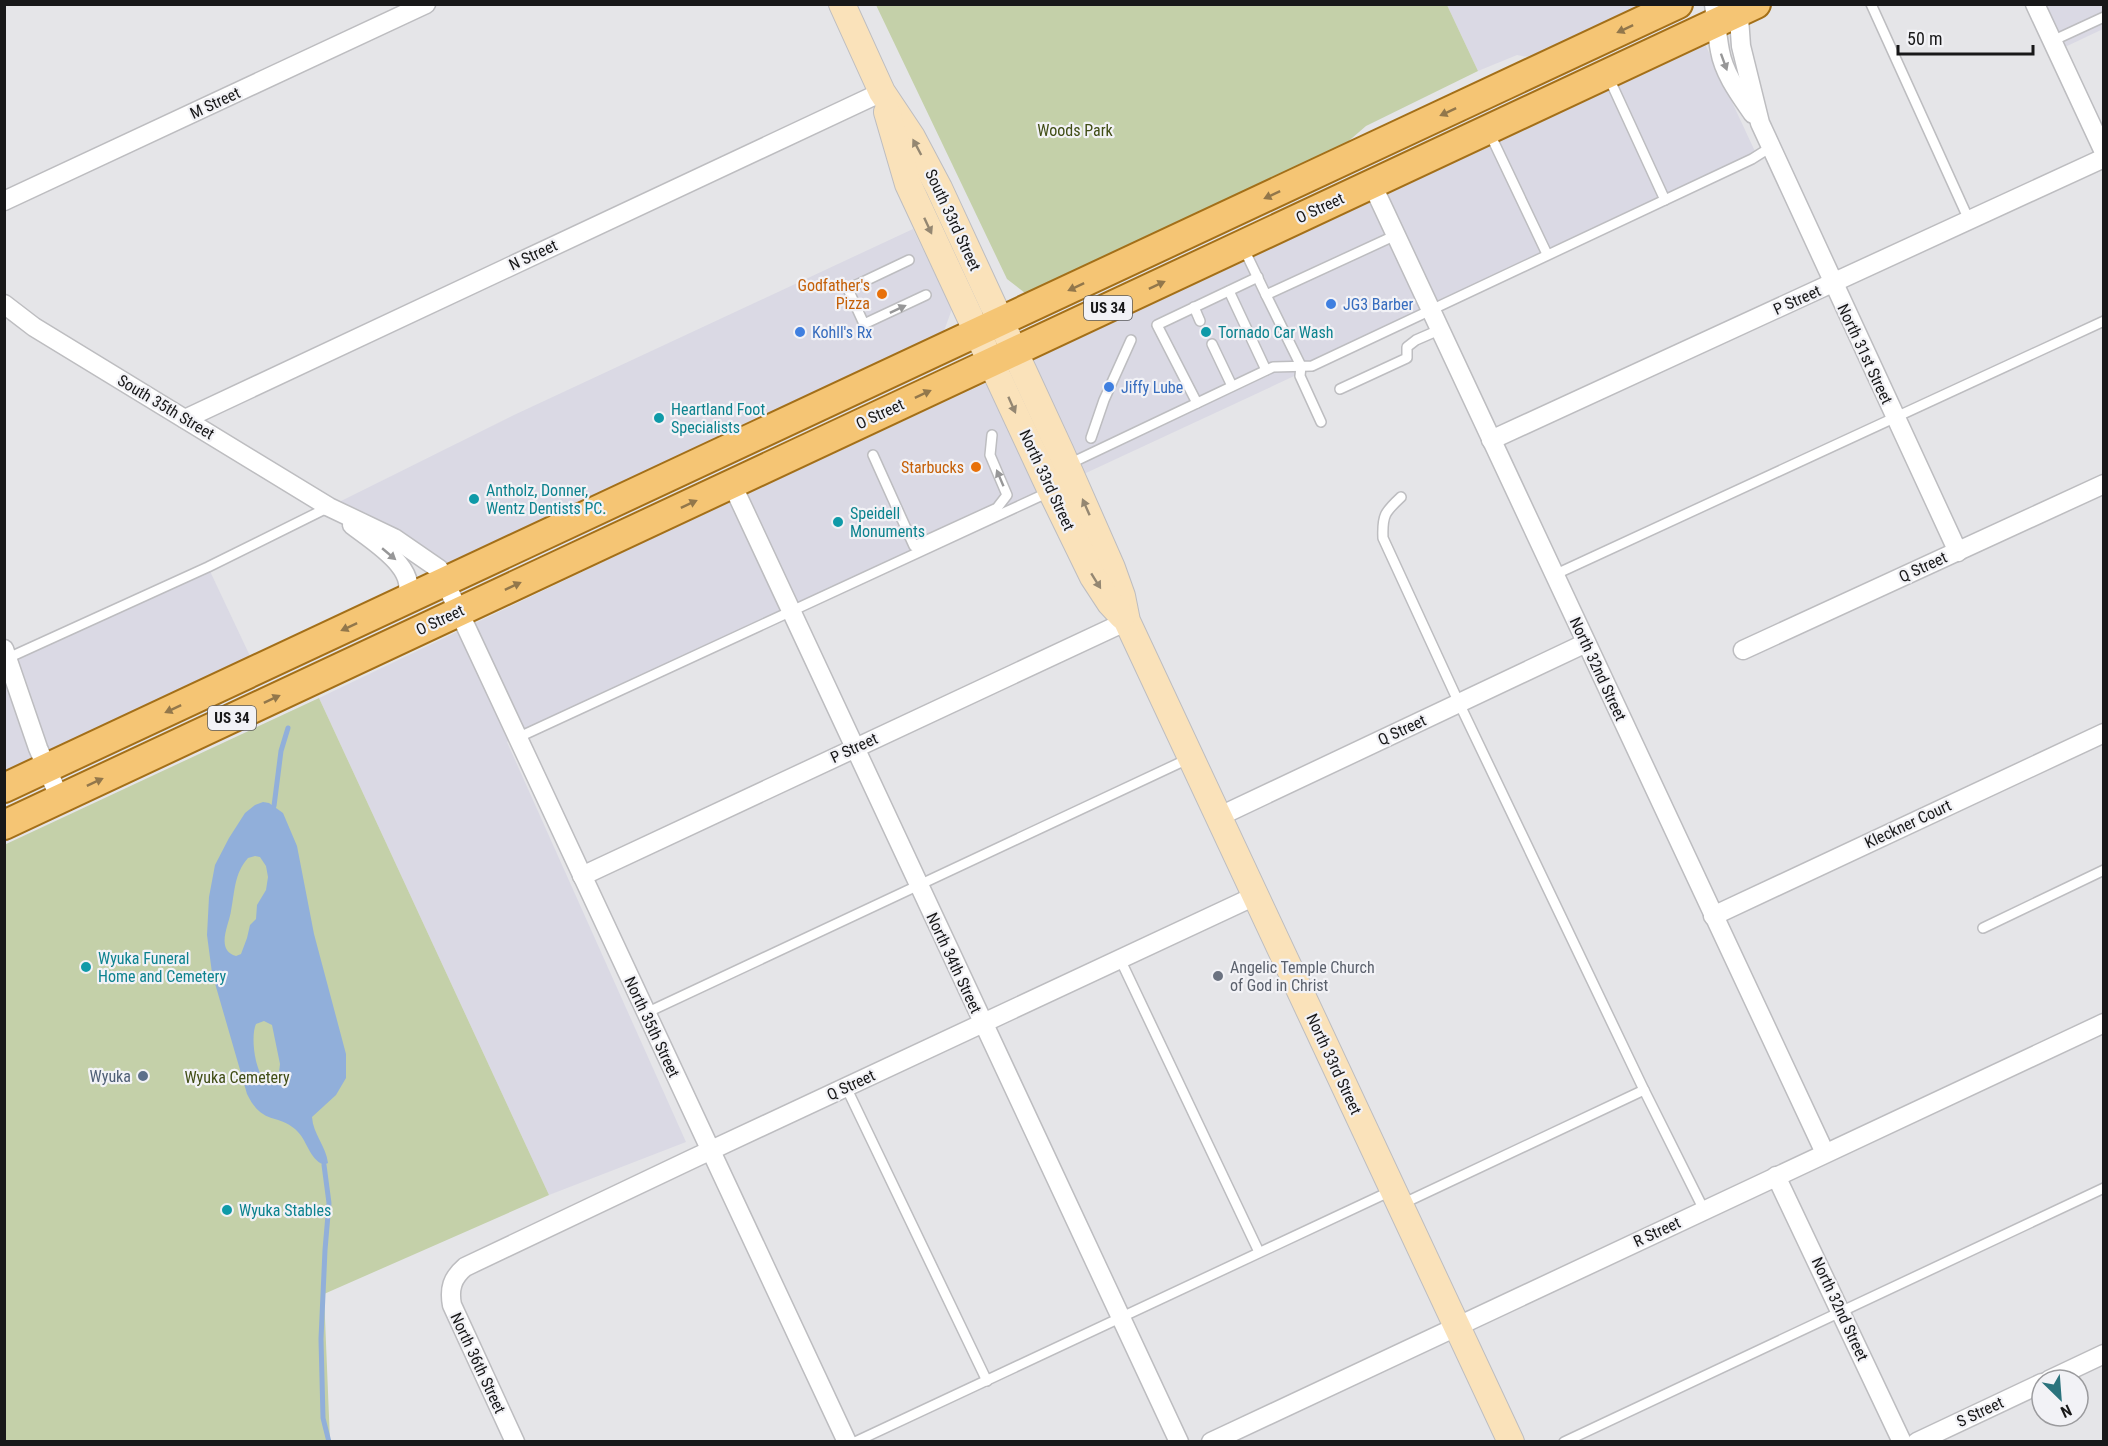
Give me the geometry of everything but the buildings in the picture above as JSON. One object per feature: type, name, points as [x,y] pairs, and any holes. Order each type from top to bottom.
[{"type":"main road","name":"South 33rd Street","points":[[842,4],[882,92],[912,137],[939,188],[989,328]]},
{"type":"main road","name":"O Street","points":[[4,788],[1678,4]]},
{"type":"main road","name":"O Street","points":[[4,825],[1372,184],[1607,73],[1733,10]]},
{"type":"main road","name":"North 33rd Street","points":[[989,328],[1003,357],[1067,465],[1112,568],[1122,596],[1127,621],[1510,1442]]},
{"type":"main road","name":"North 33rd Street","points":[[1003,357],[1051,491],[1093,577],[1110,603],[1127,621]]},
{"type":"street","name":"M Street","points":[[4,201],[426,4]]},
{"type":"street","points":[[2035,4],[2103,153]]},
{"type":"street","name":"North 31st Street","points":[[1733,10],[1720,52],[1728,73],[1760,123],[1958,552]]},
{"type":"street","name":"North 31st Street","points":[[1733,10],[1760,123]]},
{"type":"street","name":"N Street","points":[[185,419],[882,92]]},
{"type":"street","name":"P Street","points":[[1491,440],[2103,158]]},
{"type":"street","name":"North 32nd Street","points":[[1372,184],[1825,1153]]},
{"type":"street","name":"South 35th Street","points":[[4,304],[34,327],[329,507],[394,538],[437,566],[460,611]]},
{"type":"street","name":"North 34th Street","points":[[732,484],[1179,1442]]},
{"type":"street","name":"Q Street","points":[[1743,650],[2103,484]]},
{"type":"street","name":"South 35th Street","points":[[329,507],[402,566],[408,581],[408,594],[402,602]]},
{"type":"street","name":"North 35th Street","points":[[460,611],[847,1442]]},
{"type":"street","name":"P Street","points":[[582,876],[1127,621]]},
{"type":"street","name":"Q Street","points":[[1218,817],[1586,643]]},
{"type":"street","points":[[6,653],[46,769],[60,799]]},
{"type":"street","name":"Kleckner Court","points":[[1713,916],[2103,733]]},
{"type":"street","name":"Q Street","points":[[452,1282],[465,1267],[485,1256],[1255,896]]},
{"type":"street","name":"R Street","points":[[1211,1442],[2103,1023]]},
{"type":"street","name":"North 32nd Street","points":[[1776,1176],[1902,1442]]},
{"type":"street","name":"North 36th Street","points":[[452,1282],[450,1293],[452,1305],[515,1442]]},
{"type":"street","points":[[2074,1368],[2103,1354]]},
{"type":"street","name":"S Street","points":[[1917,1442],[2030,1389]]},
{"type":"lane","points":[[1871,4],[1969,220]]},
{"type":"lane","points":[[2052,41],[2103,17]]},
{"type":"lane","points":[[1607,73],[1665,200]]},
{"type":"lane","points":[[1488,129],[1547,254]]},
{"type":"lane","points":[[1067,465],[1273,367],[1312,366],[1752,159],[1771,147]]},
{"type":"lane","points":[[1266,295],[1396,235]]},
{"type":"lane","points":[[1242,245],[1301,366],[1300,376],[1321,422]]},
{"type":"lane","points":[[909,260],[848,289],[864,324],[926,295]]},
{"type":"lane","points":[[1197,403],[1157,324],[1258,277]]},
{"type":"lane","points":[[1229,291],[1266,370]]},
{"type":"lane","points":[[1194,307],[1200,321]]},
{"type":"lane","points":[[1554,575],[2103,321]]},
{"type":"lane","points":[[1340,389],[1407,358],[1407,347],[1416,340],[1439,330]]},
{"type":"lane","points":[[1091,438],[1107,392],[1131,340]]},
{"type":"lane","points":[[1212,344],[1233,386]]},
{"type":"lane","points":[[873,455],[914,546],[997,508],[1007,495],[990,455],[992,435]]},
{"type":"lane","points":[[518,738],[1051,491]]},
{"type":"lane","points":[[1401,497],[1389,509],[1382,522],[1383,538],[1459,703],[1644,1090],[1704,1210]]},
{"type":"lane","points":[[6,653],[208,567],[329,507]]},
{"type":"lane","points":[[646,1012],[1191,758]]},
{"type":"lane","points":[[1983,928],[2103,870]]},
{"type":"lane","points":[[1120,959],[1259,1252]]},
{"type":"lane","points":[[846,1087],[987,1381]]},
{"type":"lane","points":[[855,1442],[1259,1252],[1396,1198],[1644,1090]]},
{"type":"lane","points":[[1564,1442],[2103,1188]]},
{"type":"shaded area","points":[[1447,5],[1642,5],[1528,57],[1517,55],[1478,71]]},
{"type":"shaded area","points":[[2044,5],[2103,5],[2103,29],[2065,47]]},
{"type":"shaded area","points":[[1705,44],[1759,160],[507,742],[686,1142],[549,1195],[319,698],[705,513],[988,382],[1122,316]]},
{"type":"shaded area","points":[[913,229],[952,309],[944,331],[439,569],[329,507],[514,415]]},
{"type":"shaded area","points":[[208,567],[250,656],[5,771],[5,660]]},
{"type":"green space","name":"Woods Park","points":[[876,5],[1447,5],[1478,71],[1366,126],[1344,145],[1025,293],[1007,279]]},
{"type":"green space","name":"Wyuka Cemetery","points":[[319,698],[549,1195],[324,1294],[330,1441],[5,1441],[4,845]]},
{"type":"water","points":[[263,802],[269,803],[283,813],[297,846],[314,934],[346,1054],[346,1078],[336,1095],[312,1117],[327,1157],[328,1163],[324,1165],[315,1158],[295,1129],[258,1110],[247,1094],[212,973],[207,935],[209,897],[215,865],[245,813]],"holes":[[[260,857],[266,866],[268,877],[266,890],[257,905],[256,919],[250,925],[241,954],[236,956],[226,948],[225,936],[240,870],[248,858]],[[264,1021],[272,1025],[280,1064],[278,1080],[270,1084],[257,1066],[254,1047],[256,1024]]]},
{"type":"waterway","points":[[274,806],[281,751],[288,728]]},
{"type":"waterway","points":[[324,1165],[329,1203],[321,1339],[323,1418],[329,1442]]},
{"type":"place","name":"Godfather's Pizza","points":[[882,294]]},
{"type":"place","name":"JG3 Barber","points":[[1331,304]]},
{"type":"place","name":"Kohll's Rx","points":[[800,332]]},
{"type":"place","name":"Tornado Car Wash","points":[[1206,332]]},
{"type":"place","name":"Jiffy Lube","points":[[1109,387]]},
{"type":"place","name":"Heartland Foot Specialists","points":[[659,418]]},
{"type":"place","name":"Starbucks","points":[[976,467]]},
{"type":"place","name":"Antholz, Donner, Wentz Dentists PC.","points":[[474,499]]},
{"type":"place","name":"Speidell Monuments","points":[[838,522]]},
{"type":"place","name":"Wyuka Funeral Home and Cemetery","points":[[86,967]]},
{"type":"place","name":"Angelic Temple Church of God in Christ","points":[[1218,976]]},
{"type":"place","name":"Wyuka","points":[[143,1076]]},
{"type":"place","name":"Wyuka Stables","points":[[227,1210]]}]
